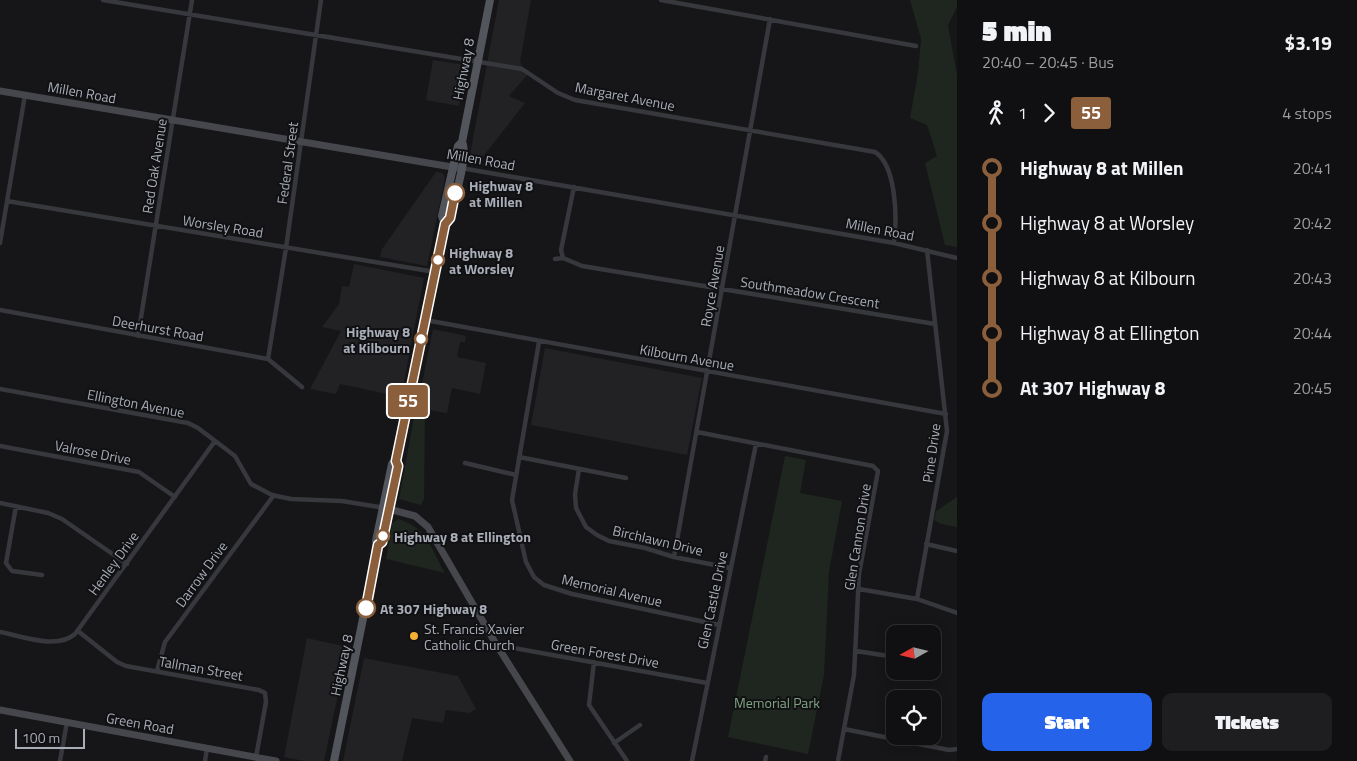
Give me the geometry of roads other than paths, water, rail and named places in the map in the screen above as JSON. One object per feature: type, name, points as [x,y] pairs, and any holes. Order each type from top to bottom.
[{"type":"main road","name":"Highway 8","points":[[334,761],[378,545],[382,542],[385,508],[398,466],[396,461],[445,224],[450,218],[461,168],[464,147],[462,142],[490,0]]},
{"type":"main road","name":"Highway 8","points":[[445,224],[442,216],[458,146],[462,142]]},
{"type":"street","name":"Margaret Avenue","points":[[103,0],[522,69],[558,92],[575,100],[871,151],[882,156],[886,162],[897,213],[894,243]]},
{"type":"street","name":"Red Oak Avenue","points":[[138,336],[192,0]]},
{"type":"street","name":"Federal Street","points":[[268,358],[286,248],[321,0]]},
{"type":"street","points":[[661,0],[916,46]]},
{"type":"street","name":"Royce Avenue","points":[[674,557],[770,19]]},
{"type":"street","name":"Millen Road","points":[[0,91],[574,187],[894,243],[957,258]]},
{"type":"street","points":[[0,242],[25,95]]},
{"type":"street","points":[[554,259],[564,258],[561,250],[574,187]]},
{"type":"street","name":"Worsley Road","points":[[7,201],[435,272]]},
{"type":"street","name":"Pine Drive","points":[[917,599],[947,438],[946,414],[927,250]]},
{"type":"street","name":"Southmeadow Crescent","points":[[564,258],[582,266],[935,324]]},
{"type":"street","name":"Deerhurst Road","points":[[0,310],[268,358]]},
{"type":"street","name":"Kilbourn Avenue","points":[[425,320],[946,414]]},
{"type":"street","name":"Memorial Avenue","points":[[539,342],[512,500],[526,562],[534,577],[544,585],[572,594],[719,625]]},
{"type":"street","points":[[268,358],[302,388]]},
{"type":"street","name":"Ellington Avenue","points":[[0,389],[188,423],[235,456],[251,484],[274,495],[300,500],[342,501],[385,508]]},
{"type":"street","name":"Glen Cannon Drive","points":[[697,432],[876,468],[879,476],[860,574],[854,674],[838,761]]},
{"type":"street","name":"Henley Drive","points":[[0,632],[55,642],[70,639],[78,631],[215,441]]},
{"type":"street","name":"Glen Castle Drive","points":[[692,761],[756,444]]},
{"type":"street","name":"Valrose Drive","points":[[0,446],[138,472],[174,497]]},
{"type":"street","points":[[520,457],[626,478]]},
{"type":"street","points":[[465,463],[516,475]]},
{"type":"street","name":"Birchlawn Drive","points":[[579,469],[575,501],[578,514],[586,527],[603,539],[674,557],[730,568]]},
{"type":"street","name":"Darrow Drive","points":[[157,672],[165,642],[274,495]]},
{"type":"street","points":[[0,503],[48,513],[62,518],[127,564]]},
{"type":"street","points":[[16,506],[6,563],[12,570],[42,575]]},
{"type":"street","points":[[385,508],[415,516],[428,527],[500,649],[570,761]]},
{"type":"street","points":[[926,544],[957,551]]},
{"type":"street","points":[[859,589],[917,599],[957,613]]},
{"type":"street","name":"Tallman Street","points":[[78,631],[117,662],[157,672],[259,690],[265,693],[266,702],[256,757]]},
{"type":"street","name":"Green Forest Drive","points":[[500,649],[508,646],[707,682]]},
{"type":"street","points":[[856,651],[886,656]]},
{"type":"street","points":[[594,662],[588,702],[627,761]]},
{"type":"street","name":"Green Road","points":[[0,710],[276,761]]},
{"type":"street","points":[[60,761],[67,722]]},
{"type":"street","points":[[614,743],[640,725]]},
{"type":"street","points":[[844,729],[886,735]]},
{"type":"street","points":[[930,745],[949,750],[957,749]]},
{"type":"street","points":[[205,761],[207,748]]},
{"type":"place","name":"Highway 8 at Millen","points":[[455,193]]},
{"type":"place","name":"Highway 8 at Worsley","points":[[438,260]]},
{"type":"place","name":"Highway 8 at Kilbourn","points":[[421,339]]},
{"type":"place","name":"Highway 8 at Ellington","points":[[383,536]]},
{"type":"place","name":"At 307 Highway 8","points":[[366,608]]},
{"type":"place","name":"St. Francis Xavier Catholic Church","points":[[414,636]]},
{"type":"park label","name":"Memorial Park","points":[[777,702]]}]
